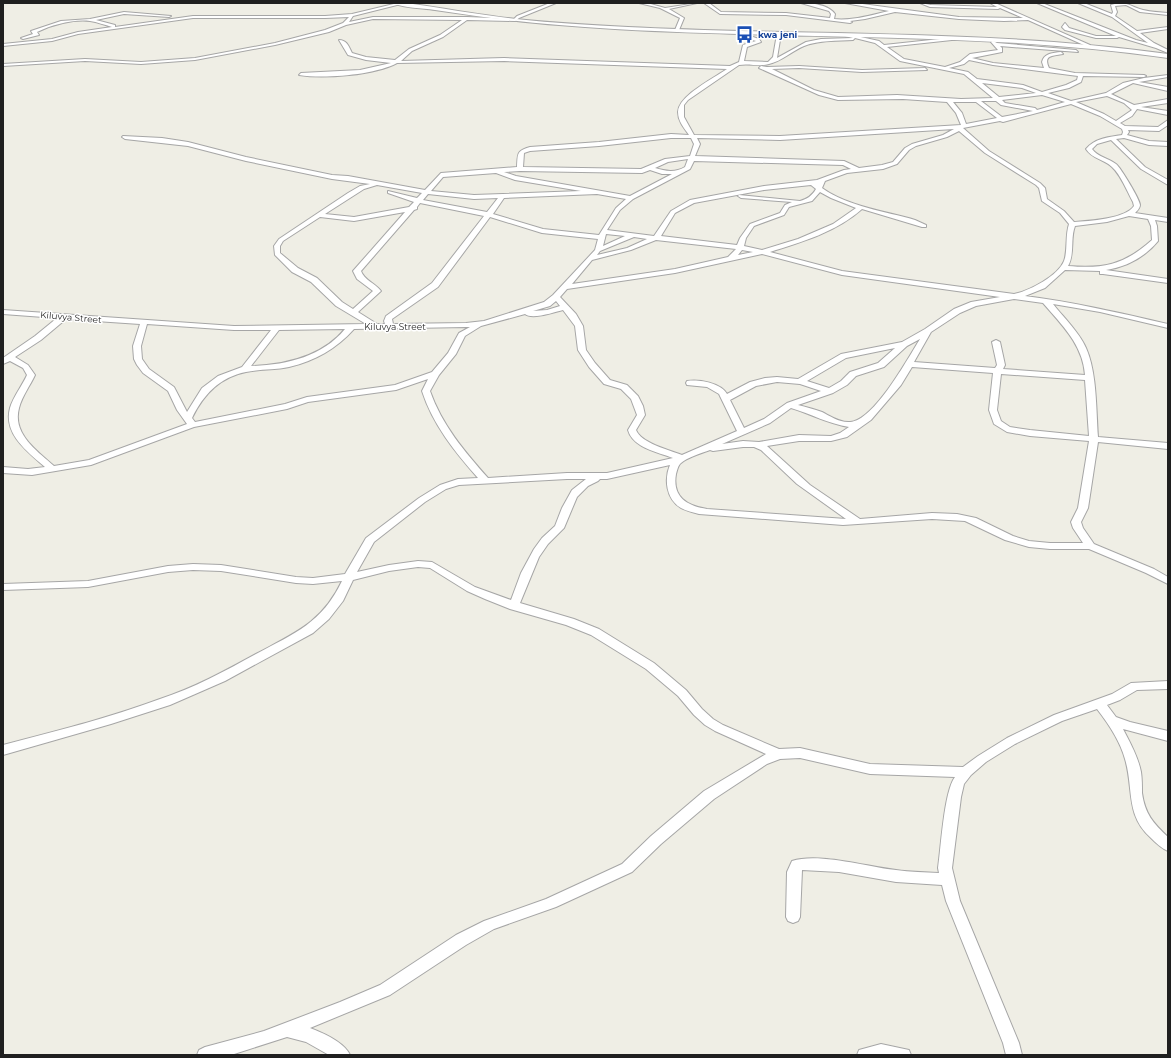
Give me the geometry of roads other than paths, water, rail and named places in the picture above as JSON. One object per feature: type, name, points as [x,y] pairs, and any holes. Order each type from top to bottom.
[{"type":"street","points":[[395,3],[514,20],[554,3]]},
{"type":"street","points":[[641,3],[656,4],[682,18],[677,30]]},
{"type":"street","points":[[654,11],[695,3]]},
{"type":"street","points":[[706,3],[720,13],[786,14],[832,20],[865,18],[897,10]]},
{"type":"street","points":[[803,3],[830,10],[833,14],[832,20]]},
{"type":"street","points":[[847,3],[978,20],[1027,19]]},
{"type":"street","points":[[922,3],[928,6],[1002,8]]},
{"type":"street","points":[[1039,3],[1142,44],[1157,46],[1167,45]]},
{"type":"street","points":[[1080,3],[1113,16],[1168,52]]},
{"type":"street","points":[[1113,16],[1116,12],[1114,5],[1127,3],[1141,11],[1168,14]]},
{"type":"street","points":[[3,44],[37,34],[33,32],[50,25],[90,20],[124,13],[193,17],[314,18],[352,15],[399,4]]},
{"type":"street","points":[[965,7],[993,4],[1088,45]]},
{"type":"street","points":[[345,24],[352,15]]},
{"type":"street","points":[[3,44],[52,40],[78,33],[193,17]]},
{"type":"street","points":[[3,65],[85,60],[142,63],[189,60],[287,41],[327,31],[345,24],[373,18],[467,18],[745,33],[959,38],[1038,48],[1076,51]]},
{"type":"street","points":[[301,74],[362,71],[386,66],[398,61],[407,51],[444,36],[467,18]]},
{"type":"street","points":[[90,20],[120,27]]},
{"type":"street","points":[[840,20],[850,22]]},
{"type":"street","points":[[1043,25],[1064,24],[1081,21]]},
{"type":"street","points":[[1043,25],[1064,24],[1096,37],[1122,37]]},
{"type":"street","points":[[1136,32],[1168,28]]},
{"type":"street","points":[[741,63],[744,46],[758,42],[757,40],[745,36],[745,33]]},
{"type":"street","points":[[774,60],[779,34]]},
{"type":"street","points":[[847,35],[866,39],[884,46],[902,60],[960,72],[975,80],[1008,106],[1042,111]]},
{"type":"street","points":[[884,46],[959,38]]},
{"type":"street","points":[[748,69],[767,66],[774,60],[784,57],[797,48],[808,44],[837,40],[866,39]]},
{"type":"street","points":[[342,41],[350,54],[358,57],[398,61],[436,62],[489,59],[537,60],[675,64],[740,70]]},
{"type":"street","points":[[992,42],[1088,45],[1168,56]]},
{"type":"street","points":[[943,68],[962,63],[972,55],[1000,51],[1000,48],[992,42]]},
{"type":"street","points":[[1038,48],[1082,45]]},
{"type":"street","points":[[1047,69],[1044,62],[1045,58],[1049,55],[1106,47]]},
{"type":"street","points":[[967,58],[1001,65],[1081,74],[1122,74],[1167,78]]},
{"type":"street","points":[[718,137],[697,144],[682,119],[679,112],[680,106],[695,92],[741,63],[828,70],[869,71],[922,70],[932,67]]},
{"type":"street","points":[[767,66],[830,97],[848,99],[902,97],[977,100],[1043,94],[1075,83],[1079,80],[1081,74]]},
{"type":"street","points":[[520,169],[521,153],[530,148],[599,144],[662,137],[693,136],[788,138],[961,127],[1003,120],[1042,111],[1107,94],[1119,86],[1156,78]]},
{"type":"street","points":[[975,80],[1011,84],[1093,110],[1124,128],[1159,128],[1168,122]]},
{"type":"street","points":[[1133,82],[1168,89]]},
{"type":"street","points":[[1107,94],[1149,111],[1168,113]]},
{"type":"street","points":[[949,100],[959,113],[961,127],[982,149],[1038,184],[1042,188],[1044,200],[1062,212],[1072,224]]},
{"type":"street","points":[[977,100],[1003,120]]},
{"type":"street","points":[[1134,106],[1168,101]]},
{"type":"street","points":[[1117,123],[1135,110],[1134,106]]},
{"type":"street","points":[[589,260],[629,249],[657,237],[673,212],[681,206],[703,198],[770,187],[811,183],[822,181],[846,171],[889,165],[895,163],[907,149],[914,145],[945,136],[961,127]]},
{"type":"street","points":[[1124,128],[1126,134],[1124,136]]},
{"type":"street","points":[[1159,128],[1164,135]]},
{"type":"street","points":[[1130,214],[1134,212],[1137,206],[1122,175],[1111,163],[1090,151],[1090,146],[1112,138],[1124,136],[1149,143],[1168,144]]},
{"type":"street","points":[[125,137],[188,144],[246,159],[329,177],[348,178],[380,185],[426,192],[474,197]]},
{"type":"street","points":[[1112,138],[1143,168],[1168,183]]},
{"type":"street","name":"Kiluvya Street","points":[[3,312],[144,323],[234,328],[450,326],[485,323],[547,304],[556,297],[598,250],[603,235],[618,209],[630,198],[688,168],[697,144]]},
{"type":"street","points":[[354,312],[377,291],[375,287],[359,277],[357,271],[413,208],[439,176],[444,174],[520,169],[636,171],[650,168],[667,160],[693,157],[712,159],[844,163],[858,169]]},
{"type":"street","points":[[650,168],[662,172],[680,173]]},
{"type":"street","points":[[498,171],[515,178],[630,198]]},
{"type":"street","points":[[730,259],[736,256],[748,228],[752,224],[782,214],[787,206],[812,199],[817,195],[822,181]]},
{"type":"street","points":[[811,183],[834,197],[861,207],[910,220],[924,226]]},
{"type":"street","points":[[375,326],[339,304],[314,280],[295,270],[277,254],[277,246],[282,240],[319,215],[332,204],[362,187],[380,185]]},
{"type":"street","points":[[362,187],[392,193],[419,201],[490,215],[542,231],[603,235],[634,235],[739,247],[842,273],[1046,300],[1100,310],[1168,326]]},
{"type":"street","points":[[319,215],[354,219],[474,197],[551,196],[599,192]]},
{"type":"street","points":[[727,194],[799,202]]},
{"type":"street","points":[[390,326],[388,322],[389,318],[435,285],[490,215],[503,196]]},
{"type":"street","points":[[566,287],[675,271],[763,252],[830,228],[844,221],[861,207]]},
{"type":"street","points":[[1072,224],[1130,214],[1168,220]]},
{"type":"street","points":[[1092,270],[1112,268],[1122,264],[1147,249],[1155,241],[1154,226],[1151,218]]},
{"type":"street","points":[[514,606],[527,569],[543,544],[551,534],[558,529],[576,491],[588,481],[679,459],[704,449],[767,421],[790,405],[806,398],[830,391],[844,383],[853,374],[881,365],[904,344],[928,331],[957,311],[974,304],[1017,296],[1033,291],[1053,278],[1063,268],[1068,260],[1069,233],[1072,224]]},
{"type":"street","points":[[598,250],[634,235]]},
{"type":"street","points":[[1063,268],[1092,270],[1168,281]]},
{"type":"street","points":[[1033,291],[1046,300],[1068,326],[1082,347],[1088,364],[1094,440],[1083,508],[1076,522],[1078,528],[1090,546]]},
{"type":"street","points":[[556,297],[573,316],[579,326],[582,350],[592,365],[607,382],[624,388],[635,398],[641,415],[632,430],[634,436],[641,442],[679,459]]},
{"type":"street","points":[[508,316],[548,312],[565,307]]},
{"type":"street","points":[[6,360],[38,338],[64,316]]},
{"type":"street","points":[[144,323],[137,346],[138,363],[172,390],[181,412],[190,422]]},
{"type":"street","points":[[484,480],[460,452],[442,427],[426,391],[435,374],[452,354],[462,335],[485,323]]},
{"type":"street","points":[[450,326],[462,335]]},
{"type":"street","points":[[245,369],[277,327]]},
{"type":"street","points":[[190,422],[200,397],[213,383],[245,369],[270,368],[300,362],[329,348],[339,341],[351,327]]},
{"type":"street","points":[[704,449],[749,444],[759,445],[787,439],[832,439],[849,433],[868,418],[901,380],[928,331]]},
{"type":"street","points":[[996,342],[1001,365],[997,371],[993,410],[996,422],[1007,429],[1094,440],[1168,446]]},
{"type":"street","points":[[801,381],[844,356],[904,344]]},
{"type":"street","points":[[6,360],[25,366],[30,370],[31,375],[14,410],[13,426],[21,439],[51,468]]},
{"type":"street","points":[[910,364],[1089,378]]},
{"type":"street","points":[[3,470],[13,469],[24,473],[91,462],[190,422],[287,406],[307,400],[396,387],[435,374]]},
{"type":"street","points":[[726,398],[754,383],[776,380],[801,381],[830,391]]},
{"type":"street","points":[[690,383],[709,385],[722,392],[742,432]]},
{"type":"street","points":[[790,405],[817,413],[839,423],[850,425],[860,424]]},
{"type":"street","points":[[759,445],[798,482],[827,503],[858,522]]},
{"type":"street","points":[[679,459],[674,463],[672,488],[680,502],[691,509],[788,519],[858,522],[930,515],[959,517],[979,521],[999,534],[1018,541],[1056,547],[1090,546],[1150,571],[1168,581]]},
{"type":"street","points":[[3,750],[111,720],[166,702],[221,678],[309,630],[325,616],[339,599],[364,548],[370,540],[422,500],[443,487],[458,482],[484,480],[607,476]]},
{"type":"street","points":[[3,587],[88,584],[114,580],[147,572],[193,567],[221,568],[296,580],[313,581],[350,577],[389,568],[418,564],[432,565],[471,590],[514,606],[570,622],[595,632],[650,666],[682,693],[698,712],[709,722],[719,728],[778,754]]},
{"type":"street","points":[[1014,1055],[1011,1043],[953,901],[945,868],[954,797],[958,782],[966,772],[982,759],[1011,741],[1058,718],[1116,697],[1135,686],[1168,685]]},
{"type":"street","points":[[1099,703],[1112,720],[1131,757],[1135,773],[1136,794],[1141,816],[1150,830],[1168,845]]},
{"type":"street","points":[[1112,720],[1127,726],[1168,736]]},
{"type":"street","points":[[205,1055],[264,1038],[344,1008],[386,990],[460,940],[489,926],[551,903],[627,868],[656,840],[709,795],[763,761],[778,754],[800,753],[870,769],[966,772]]},
{"type":"street","points":[[794,917],[794,872],[800,864],[839,866],[896,876],[948,880]]},
{"type":"street","points":[[286,1029],[306,1033],[342,1055]]},
{"type":"street","points":[[866,1055],[881,1052],[903,1055]]},
{"type":"place","name":"kwa jeni","points":[[745,34]]}]
